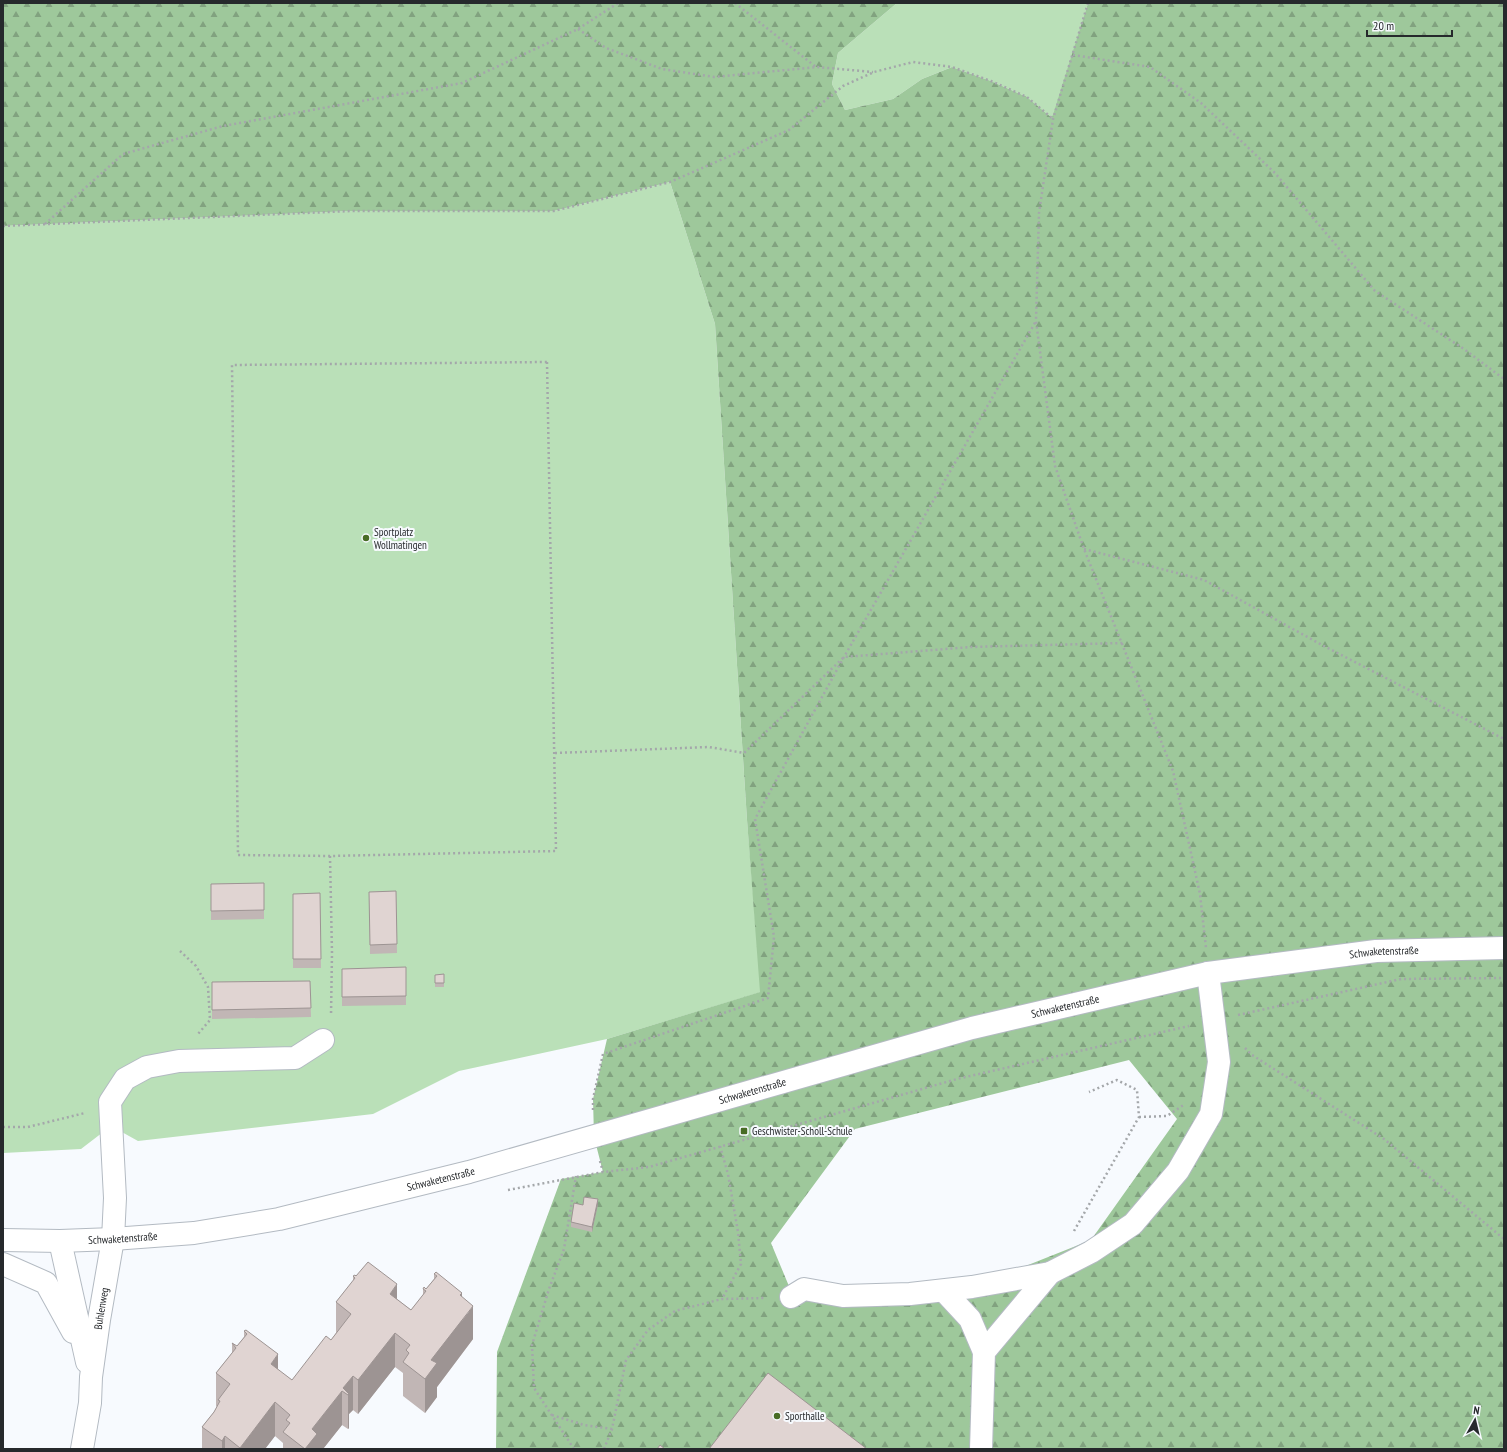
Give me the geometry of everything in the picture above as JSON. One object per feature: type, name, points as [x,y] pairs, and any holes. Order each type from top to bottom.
[{"type":"street","name":"Schwaketenstraße","points":[[3,1240],[113,1240],[194,1233],[279,1219],[469,1172],[972,1028],[1208,973],[1376,951],[1504,948]]},
{"type":"street","points":[[791,1297],[804,1289],[843,1296],[910,1294],[944,1291],[1050,1273],[1091,1252],[1133,1224],[1178,1171],[1210,1114],[1219,1062],[1208,973]]},
{"type":"street","points":[[110,1102],[125,1079],[147,1067],[179,1061],[295,1058],[323,1040]]},
{"type":"street","name":"Buhlenweg","points":[[82,1449],[90,1403],[90,1377],[113,1240],[115,1198],[110,1102]]},
{"type":"street","name":"Buhlenweg","points":[[60,1241],[90,1377]]},
{"type":"street","name":"Buhlenweg","points":[[3,1264],[46,1283],[86,1354]]},
{"type":"street","points":[[984,1352],[1050,1273]]},
{"type":"street","points":[[944,1291],[970,1319],[984,1352],[981,1449]]},
{"type":"path","points":[[44,224],[123,154],[223,126],[462,83],[578,29],[618,3]]},
{"type":"path","points":[[735,3],[817,67]]},
{"type":"path","points":[[1088,3],[1053,118],[1039,213],[1036,321],[1055,466],[1084,549],[1173,771],[1200,894],[1208,973]]},
{"type":"path","points":[[578,29],[606,48],[662,69],[714,77],[817,67],[874,72]]},
{"type":"path","points":[[1073,55],[1150,66],[1201,103],[1275,173],[1375,291],[1464,349],[1504,379]]},
{"type":"path","points":[[3,226],[344,211],[554,211],[677,179],[789,130],[842,86],[874,72],[913,62],[952,68],[991,81],[1027,97],[1053,118]]},
{"type":"path","points":[[593,1099],[603,1054],[768,998],[774,937],[755,819],[844,657],[1036,321]]},
{"type":"path","points":[[547,362],[555,753],[556,851],[330,856],[238,855],[232,365],[547,362]]},
{"type":"path","points":[[1084,549],[1204,580],[1322,645],[1504,739]]},
{"type":"path","points":[[555,753],[709,747],[744,753],[844,657],[971,647],[1123,644]]},
{"type":"path","points":[[323,1040],[332,1012],[330,856]]},
{"type":"path","points":[[179,1061],[210,1020],[208,987],[196,966],[180,951]]},
{"type":"path","points":[[502,1191],[576,1176],[649,1167],[957,1079],[1401,979],[1504,978]]},
{"type":"path","points":[[1215,1020],[1252,1055],[1384,1139],[1504,1239]]},
{"type":"path","points":[[1073,1232],[1139,1117],[1137,1090],[1117,1080],[1089,1092]]},
{"type":"path","points":[[1139,1117],[1167,1116],[1179,1109],[1189,1100]]},
{"type":"path","points":[[3,1127],[28,1127],[94,1111],[110,1102]]},
{"type":"path","points":[[720,1146],[729,1181],[738,1232],[741,1264],[722,1299]]},
{"type":"path","points":[[574,1449],[534,1388],[532,1345],[548,1289],[564,1249],[576,1176]]},
{"type":"path","points":[[604,1449],[612,1429],[626,1360],[648,1330],[675,1311],[722,1299],[791,1297]]},
{"type":"path","points":[[552,1415],[584,1425],[612,1429]]},
{"type":"green space","points":[[3,3],[897,3],[838,53],[832,84],[845,110],[893,99],[922,79],[952,67],[991,81],[1027,97],[1052,118],[1088,3],[1504,3],[1504,1449],[496,1449],[497,1352],[561,1179],[603,1172],[594,1137],[593,1099],[607,1039],[760,992],[747,820],[715,324],[670,182],[554,211],[352,211],[3,226]],"holes":[[[1129,1060],[1177,1119],[1091,1240],[1018,1269],[933,1284],[791,1291],[771,1243],[855,1129]]]},
{"type":"green space","points":[[897,3],[1088,3],[1053,119],[1027,97],[991,81],[952,67],[922,79],[893,99],[845,110],[832,84],[838,53]]},
{"type":"green space","name":"Sportplatz Wollmatingen","points":[[670,182],[715,324],[747,820],[761,992],[607,1039],[459,1071],[373,1114],[138,1141],[111,1126],[81,1149],[3,1153],[3,226],[352,211],[554,211]]},
{"type":"building","points":[[264,883],[264,910],[211,911],[211,884]]},
{"type":"building","points":[[396,891],[397,944],[370,945],[369,892]]},
{"type":"building","points":[[320,893],[321,959],[293,959],[293,894]]},
{"type":"building","points":[[406,967],[406,996],[342,997],[342,969]]},
{"type":"building","points":[[444,974],[444,983],[435,983],[435,975]]},
{"type":"building","points":[[310,981],[311,1008],[212,1010],[212,982]]},
{"type":"building","points":[[584,1197],[598,1199],[592,1227],[571,1222],[574,1203],[583,1205]]},
{"type":"building","points":[[368,1262],[397,1284],[390,1294],[411,1310],[426,1291],[423,1289],[424,1287],[426,1289],[437,1276],[434,1274],[436,1272],[462,1293],[460,1295],[473,1306],[431,1360],[437,1363],[425,1379],[403,1362],[409,1353],[406,1350],[410,1345],[395,1333],[358,1380],[353,1376],[343,1388],[349,1394],[348,1395],[342,1391],[312,1429],[317,1434],[305,1449],[283,1432],[290,1423],[286,1420],[290,1415],[275,1402],[240,1448],[225,1436],[222,1441],[202,1427],[214,1412],[220,1401],[218,1400],[230,1384],[216,1373],[236,1348],[232,1343],[237,1346],[247,1334],[244,1331],[246,1330],[278,1354],[271,1364],[292,1380],[326,1336],[331,1340],[351,1314],[336,1302],[355,1278],[353,1276],[356,1276]]},
{"type":"building","name":"Sporthalle","points":[[768,1373],[867,1449],[709,1449]]},
{"type":"building","points":[[660,1445],[665,1449],[657,1449]]},
{"type":"place","name":"Sportplatz Wollmatingen","points":[[366,538]]},
{"type":"place","name":"Geschwister-Scholl-Schule","points":[[744,1131]]},
{"type":"place","name":"Sporthalle","points":[[777,1416]]}]
